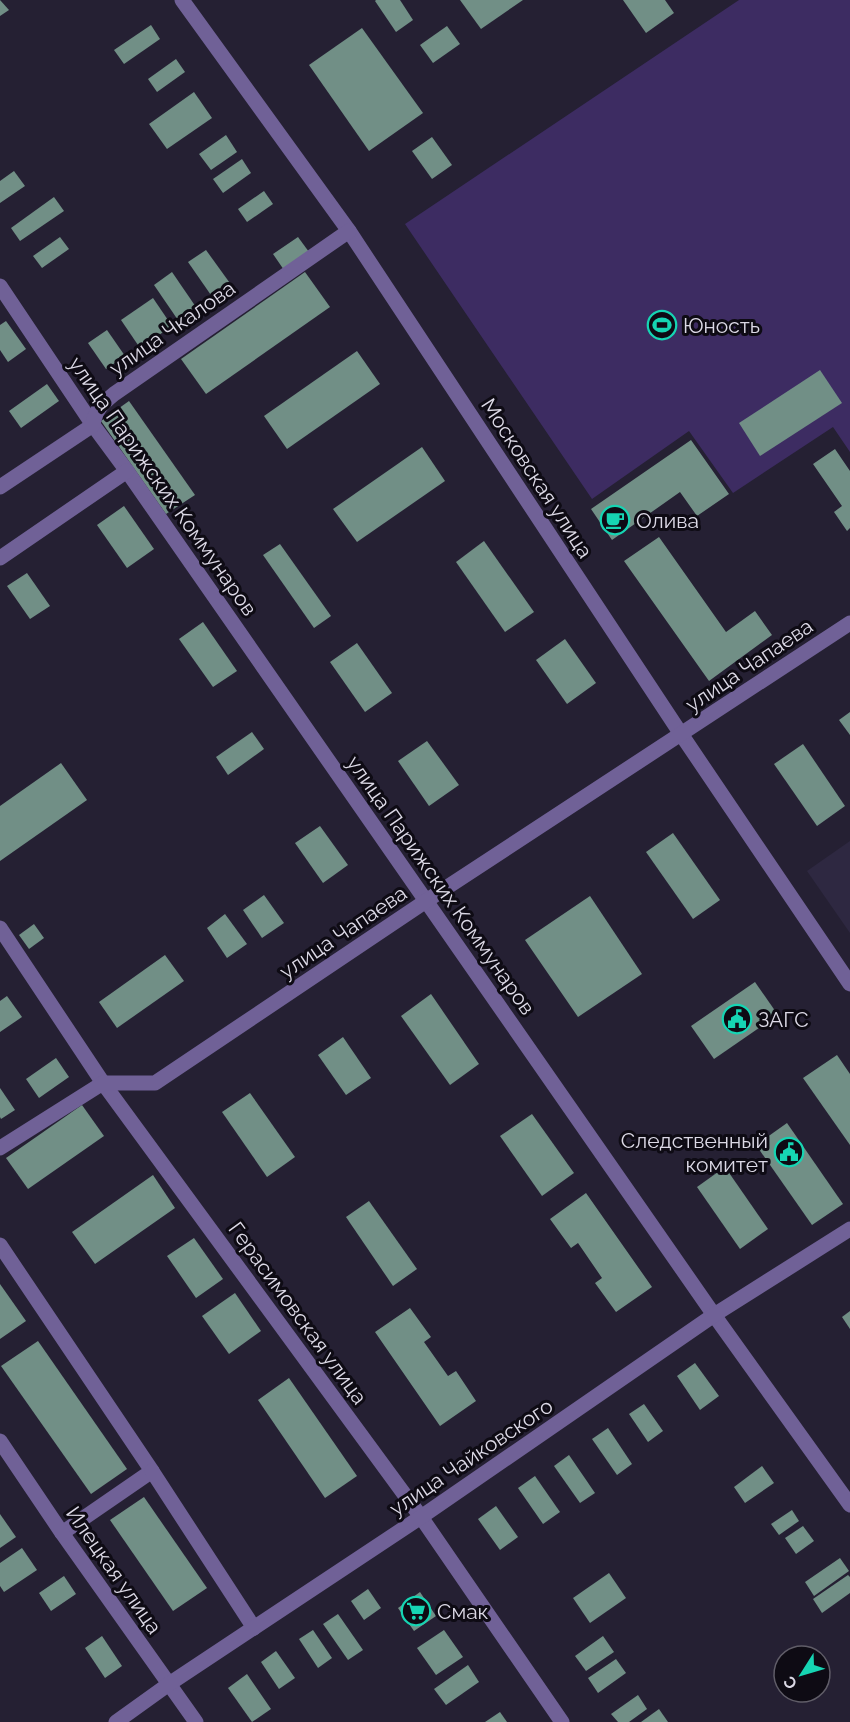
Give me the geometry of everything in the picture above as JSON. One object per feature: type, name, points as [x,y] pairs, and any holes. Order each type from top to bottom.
[{"type":"street","name":"Московская улица","points":[[182,0],[349,231],[681,734],[850,984]]},
{"type":"street","name":"улица Чкалова","points":[[0,487],[93,425],[94,416],[100,406],[114,394],[349,231]]},
{"type":"street","name":"улица Парижских Коммунаров","points":[[0,286],[93,425],[714,1315],[850,1506]]},
{"type":"street","points":[[0,558],[127,471]]},
{"type":"street","name":"улица Чапаева","points":[[103,1083],[154,1083],[426,901],[850,623]]},
{"type":"street","name":"Герасимовская улица","points":[[0,928],[103,1083],[421,1517],[562,1722]]},
{"type":"street","points":[[0,1148],[103,1083]]},
{"type":"street","name":"улица Чайковского","points":[[116,1722],[169,1684],[421,1517],[714,1315],[850,1229]]},
{"type":"street","points":[[0,1245],[254,1628]]},
{"type":"street","name":"Илецкая улица","points":[[0,1441],[196,1722]]},
{"type":"street","points":[[62,1533],[152,1471]]},
{"type":"shaded area","name":"Юность","points":[[739,0],[850,0],[850,452],[833,427],[733,493],[689,431],[592,499],[405,224]]},
{"type":"shaded area","points":[[850,841],[850,933],[807,871]]},
{"type":"building","points":[[0,0],[9,10],[0,16]]},
{"type":"building","points":[[376,0],[400,0],[413,20],[396,32]]},
{"type":"building","points":[[460,0],[523,0],[481,29]]},
{"type":"building","points":[[623,0],[665,0],[674,13],[646,33]]},
{"type":"building","points":[[151,25],[160,39],[124,64],[114,50]]},
{"type":"building","points":[[447,26],[460,44],[433,63],[420,45]]},
{"type":"building","points":[[362,28],[423,113],[369,151],[309,65]]},
{"type":"building","points":[[176,59],[185,72],[157,92],[148,79]]},
{"type":"building","points":[[194,92],[212,118],[167,149],[149,124]]},
{"type":"building","points":[[226,135],[237,152],[211,170],[199,154]]},
{"type":"building","points":[[432,137],[452,165],[432,179],[412,151]]},
{"type":"building","points":[[242,159],[251,173],[223,193],[213,179]]},
{"type":"building","points":[[14,171],[25,186],[0,203],[0,181]]},
{"type":"building","points":[[264,191],[273,204],[247,222],[238,209]]},
{"type":"building","points":[[54,197],[64,211],[20,241],[11,228]]},
{"type":"building","points":[[60,237],[69,249],[42,268],[33,256]]},
{"type":"building","points":[[298,237],[309,252],[284,270],[273,254]]},
{"type":"building","points":[[206,250],[232,286],[213,298],[188,262]]},
{"type":"building","points":[[172,272],[198,310],[180,323],[154,285]]},
{"type":"building","points":[[305,272],[330,307],[206,394],[181,359]]},
{"type":"building","points":[[153,298],[172,326],[140,348],[121,320]]},
{"type":"building","points":[[6,321],[26,349],[8,362],[0,350],[0,325]]},
{"type":"building","points":[[107,330],[125,356],[106,369],[88,343]]},
{"type":"building","points":[[357,351],[380,384],[287,449],[264,416]]},
{"type":"building","points":[[820,370],[842,403],[760,456],[739,423]]},
{"type":"building","points":[[47,384],[59,401],[21,428],[9,411]]},
{"type":"building","points":[[129,401],[195,495],[166,514],[101,421]]},
{"type":"building","points":[[691,440],[729,494],[697,516],[680,492],[612,540],[591,509]]},
{"type":"building","points":[[422,447],[445,481],[357,542],[333,509]]},
{"type":"building","points":[[835,449],[850,471],[850,528],[847,531],[834,512],[842,506],[813,464]]},
{"type":"building","points":[[124,506],[154,549],[127,568],[97,525]]},
{"type":"building","points":[[659,537],[726,632],[755,611],[772,635],[709,681],[624,561]]},
{"type":"building","points":[[484,541],[534,612],[505,632],[456,562]]},
{"type":"building","points":[[280,544],[331,616],[314,628],[263,555]]},
{"type":"building","points":[[27,573],[50,606],[30,619],[7,586]]},
{"type":"building","points":[[203,622],[237,671],[213,687],[179,639]]},
{"type":"building","points":[[565,639],[596,683],[567,704],[536,660]]},
{"type":"building","points":[[357,643],[392,693],[365,712],[330,662]]},
{"type":"building","points":[[850,712],[850,735],[839,720]]},
{"type":"building","points":[[252,732],[264,749],[228,775],[216,757]]},
{"type":"building","points":[[427,741],[459,785],[429,806],[398,761]]},
{"type":"building","points":[[803,744],[845,806],[817,826],[774,764]]},
{"type":"building","points":[[61,763],[87,800],[0,861],[0,806]]},
{"type":"building","points":[[320,826],[348,865],[323,883],[295,843]]},
{"type":"building","points":[[673,833],[720,900],[693,919],[646,852]]},
{"type":"building","points":[[264,895],[284,923],[262,938],[243,910]]},
{"type":"building","points":[[590,896],[642,974],[578,1017],[525,940]]},
{"type":"building","points":[[225,914],[247,944],[227,958],[207,928]]},
{"type":"building","points":[[34,924],[44,938],[29,949],[19,935]]},
{"type":"building","points":[[165,955],[184,981],[117,1028],[99,1002]]},
{"type":"building","points":[[755,982],[778,1015],[714,1059],[691,1026]]},
{"type":"building","points":[[431,994],[479,1064],[450,1085],[401,1016]]},
{"type":"building","points":[[7,996],[22,1017],[0,1032],[0,1001]]},
{"type":"building","points":[[343,1037],[371,1078],[346,1095],[318,1055]]},
{"type":"building","points":[[837,1055],[850,1074],[850,1145],[803,1078]]},
{"type":"building","points":[[56,1058],[69,1077],[39,1098],[26,1079]]},
{"type":"building","points":[[0,1088],[15,1110],[1,1119],[0,1117]]},
{"type":"building","points":[[250,1093],[295,1157],[267,1177],[222,1112]]},
{"type":"building","points":[[82,1105],[104,1136],[28,1189],[6,1158]]},
{"type":"building","points":[[532,1114],[574,1173],[542,1196],[500,1136]]},
{"type":"building","points":[[787,1123],[843,1204],[812,1225],[756,1145]]},
{"type":"building","points":[[725,1167],[768,1229],[740,1249],[697,1187]]},
{"type":"building","points":[[153,1175],[175,1208],[95,1264],[72,1232]]},
{"type":"building","points":[[586,1193],[652,1287],[616,1312],[595,1283],[602,1278],[578,1243],[571,1248],[550,1219]]},
{"type":"building","points":[[369,1201],[417,1269],[393,1286],[346,1217]]},
{"type":"building","points":[[194,1238],[223,1279],[196,1298],[167,1256]]},
{"type":"building","points":[[0,1284],[26,1321],[0,1339]]},
{"type":"building","points":[[235,1293],[261,1331],[229,1354],[202,1316]]},
{"type":"building","points":[[410,1308],[431,1337],[424,1342],[448,1376],[456,1371],[476,1401],[440,1426],[375,1332]]},
{"type":"building","points":[[850,1311],[850,1329],[842,1317]]},
{"type":"building","points":[[38,1341],[127,1469],[91,1494],[1,1366]]},
{"type":"building","points":[[695,1363],[719,1396],[700,1410],[677,1376]]},
{"type":"building","points":[[289,1378],[357,1476],[325,1498],[258,1400]]},
{"type":"building","points":[[644,1404],[663,1431],[648,1442],[629,1414]]},
{"type":"building","points":[[608,1428],[632,1464],[617,1475],[592,1439]]},
{"type":"building","points":[[569,1455],[595,1493],[580,1503],[554,1466]]},
{"type":"building","points":[[762,1466],[774,1483],[745,1503],[734,1487]]},
{"type":"building","points":[[535,1476],[560,1512],[543,1524],[518,1488]]},
{"type":"building","points":[[144,1497],[207,1588],[173,1611],[110,1520]]},
{"type":"building","points":[[496,1506],[518,1537],[500,1550],[478,1519]]},
{"type":"building","points":[[792,1510],[799,1521],[779,1535],[771,1524]]},
{"type":"building","points":[[0,1514],[16,1537],[0,1548]]},
{"type":"building","points":[[803,1526],[814,1541],[796,1554],[785,1538]]},
{"type":"building","points":[[22,1548],[37,1570],[4,1592],[0,1586],[0,1563]]},
{"type":"building","points":[[840,1558],[849,1571],[814,1596],[805,1582]]},
{"type":"building","points":[[609,1573],[626,1598],[590,1623],[573,1598]]},
{"type":"building","points":[[848,1575],[850,1593],[822,1613],[813,1599]]},
{"type":"building","points":[[64,1576],[76,1594],[51,1611],[39,1593]]},
{"type":"building","points":[[368,1589],[381,1608],[364,1620],[351,1601]]},
{"type":"building","points":[[420,1592],[436,1616],[414,1631],[398,1608]]},
{"type":"building","points":[[338,1614],[363,1650],[348,1660],[323,1624]]},
{"type":"building","points":[[313,1630],[332,1658],[318,1668],[299,1639]]},
{"type":"building","points":[[444,1630],[463,1657],[436,1675],[417,1648]]},
{"type":"building","points":[[102,1636],[122,1666],[105,1678],[85,1648]]},
{"type":"building","points":[[603,1636],[614,1652],[586,1671],[575,1656]]},
{"type":"building","points":[[276,1651],[295,1678],[279,1689],[261,1662]]},
{"type":"building","points":[[616,1659],[626,1673],[598,1693],[588,1678]]},
{"type":"building","points":[[468,1665],[479,1682],[446,1705],[434,1689]]},
{"type":"building","points":[[247,1674],[271,1709],[252,1722],[228,1688]]},
{"type":"building","points":[[638,1695],[647,1709],[629,1722],[618,1722],[611,1714]]},
{"type":"building","points":[[659,1709],[668,1722],[641,1722]]},
{"type":"building","points":[[500,1712],[507,1722],[485,1722]]},
{"type":"place","name":"Юность","points":[[662,325]]},
{"type":"place","name":"Олива","points":[[615,520]]},
{"type":"place","name":"ЗАГС","points":[[737,1019]]},
{"type":"place","name":"Следственный комитет","points":[[789,1152]]},
{"type":"place","name":"Смак","points":[[416,1611]]}]
